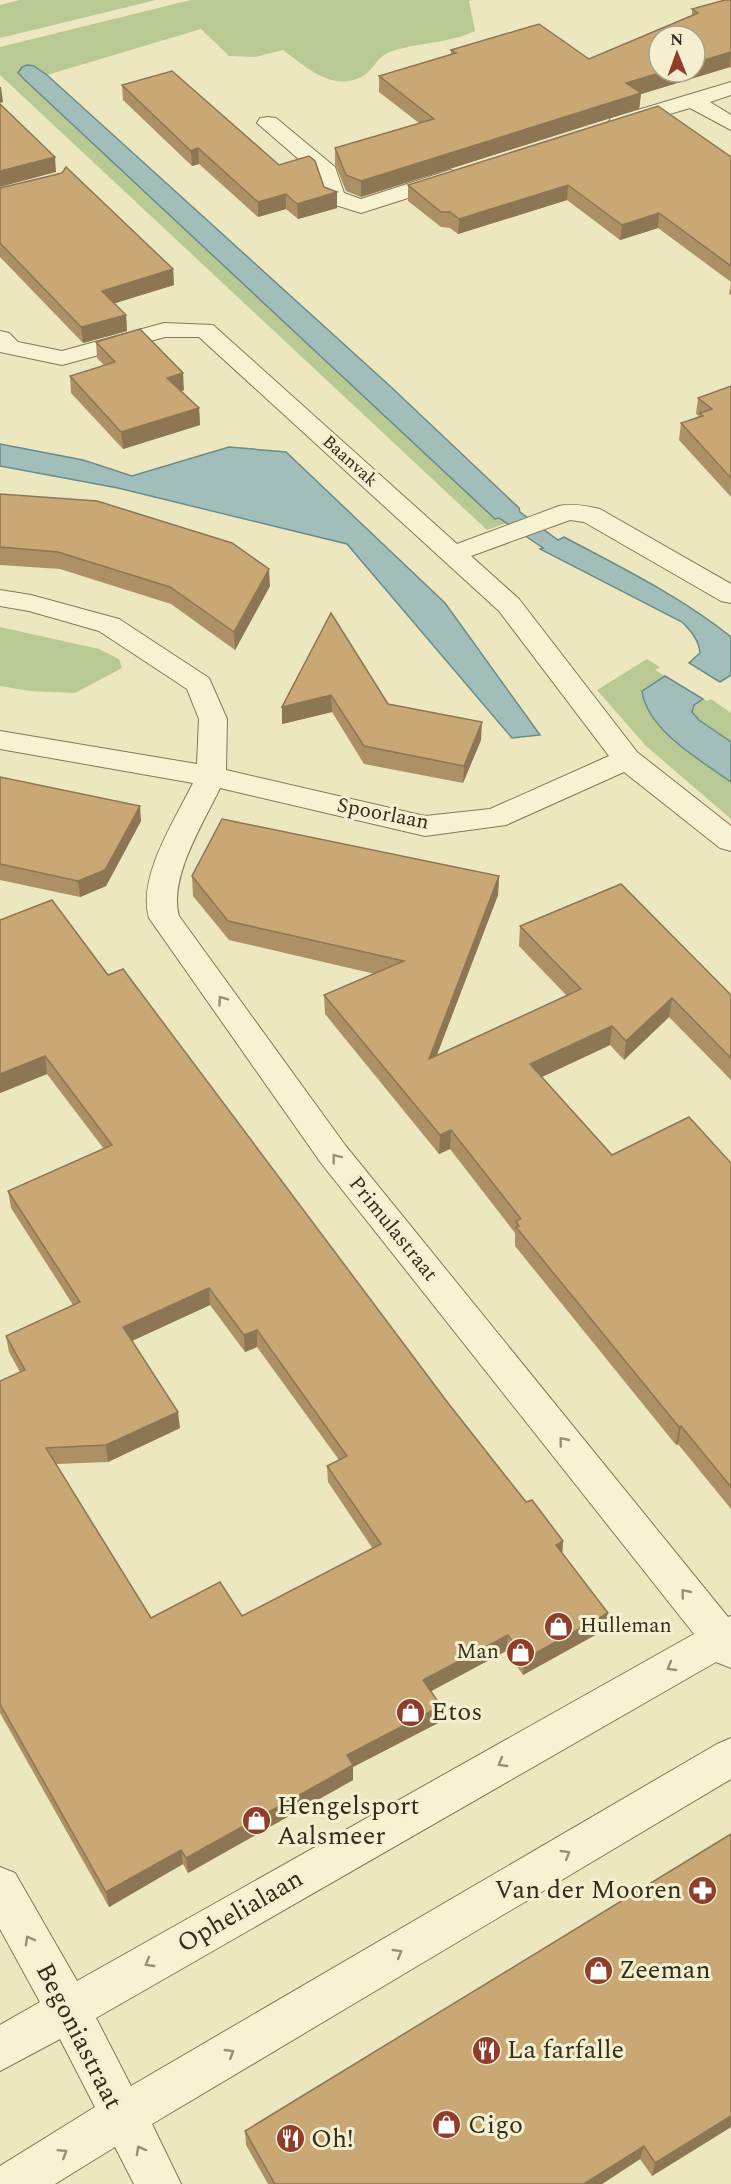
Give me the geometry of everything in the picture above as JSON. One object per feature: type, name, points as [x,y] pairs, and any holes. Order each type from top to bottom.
[{"type":"street","points":[[601,129],[731,87]]},
{"type":"street","points":[[692,99],[731,124]]},
{"type":"street","points":[[268,123],[327,172],[334,196],[361,206],[475,169]]},
{"type":"street","name":"Baanvak","points":[[0,338],[10,348],[63,358],[164,330],[204,330],[509,605],[627,759]]},
{"type":"street","points":[[453,554],[568,512],[591,515],[731,595]]},
{"type":"street","points":[[0,598],[31,603],[109,626],[199,684],[213,719],[211,776]]},
{"type":"street","name":"Spoorlaan","points":[[0,740],[211,776],[425,826],[495,818],[627,759]]},
{"type":"street","points":[[627,759],[731,841]]},
{"type":"street","name":"Primulastraat","points":[[211,776],[167,868],[160,904],[164,918],[333,1154],[728,1640]]},
{"type":"street","name":"Ophelialaan","points":[[0,2049],[728,1640]]},
{"type":"street","points":[[13,2184],[121,2117],[731,1757]]},
{"type":"street","name":"Begoniastraat","points":[[0,1887],[68,2009],[121,2117],[158,2184]]},
{"type":"green space","points":[[20,0],[156,0],[0,38],[0,5]]},
{"type":"green space","points":[[191,0],[472,0],[469,1],[475,31],[390,52],[366,74],[343,82],[311,71],[283,50],[255,57],[229,56],[201,29],[47,75],[39,68],[18,73],[495,519],[499,518],[506,523],[487,530],[0,75],[0,47]]},
{"type":"green space","points":[[0,627],[99,649],[119,659],[122,668],[75,693],[30,691],[0,686]]},
{"type":"green space","points":[[647,659],[660,667],[655,670],[665,676],[642,691],[646,705],[654,719],[677,743],[731,782],[731,819],[646,746],[597,690]]},
{"type":"green space","points":[[703,699],[707,701],[711,699],[731,713],[731,742],[699,720],[692,711],[694,705]]},
{"type":"water","points":[[34,66],[47,75],[390,386],[519,508],[520,512],[558,540],[564,537],[692,608],[731,637],[731,675],[720,682],[689,663],[700,653],[694,636],[682,622],[540,549],[543,548],[499,518],[495,519],[26,81],[18,73],[22,67]]},
{"type":"water","points":[[0,444],[83,460],[132,476],[229,447],[286,452],[445,603],[540,735],[512,738],[347,544],[118,488],[0,466]]},
{"type":"water","points":[[665,676],[703,699],[694,705],[692,712],[699,720],[731,742],[731,782],[677,743],[654,719],[646,705],[642,691]]},
{"type":"building","points":[[731,0],[731,52],[707,59],[707,24],[672,24],[698,13],[692,9]]},
{"type":"building","points":[[539,24],[589,59],[647,35],[647,77],[626,83],[641,93],[361,181],[346,175],[335,148],[434,119],[379,76],[456,53],[451,50]]},
{"type":"building","points":[[172,71],[279,165],[309,156],[315,161],[324,187],[337,192],[297,204],[286,194],[258,202],[198,148],[191,151],[122,85]]},
{"type":"building","points":[[0,104],[55,157],[0,171]]},
{"type":"building","points":[[658,106],[731,157],[731,266],[659,213],[622,225],[568,185],[459,219],[450,212],[441,212],[408,185]]},
{"type":"building","points":[[66,167],[173,269],[102,291],[126,315],[81,327],[0,243],[0,188],[62,173]]},
{"type":"building","points":[[140,329],[183,373],[167,378],[199,408],[121,432],[70,376],[115,362],[96,342]]},
{"type":"building","points":[[731,386],[731,478],[681,423],[703,416],[700,413],[712,409],[698,398]]},
{"type":"building","points":[[0,494],[97,501],[232,543],[269,569],[234,632],[170,587],[58,552],[0,547]]},
{"type":"building","points":[[331,613],[388,704],[482,722],[464,766],[364,746],[331,695],[282,707]]},
{"type":"building","points":[[0,777],[140,806],[105,870],[78,881],[0,864]]},
{"type":"building","points":[[222,819],[499,876],[429,1059],[581,989],[520,926],[621,884],[731,995],[731,1058],[672,998],[626,1041],[612,1026],[530,1064],[612,1155],[689,1117],[731,1163],[731,1487],[681,1426],[679,1427],[516,1227],[519,1226],[516,1221],[521,1219],[451,1130],[440,1135],[324,995],[404,961],[228,921],[192,876]]},
{"type":"building","points":[[52,900],[108,975],[123,969],[448,1403],[526,1502],[532,1500],[563,1541],[556,1545],[608,1613],[525,1659],[508,1635],[423,1680],[441,1706],[347,1755],[353,1765],[186,1858],[181,1850],[106,1892],[0,1704],[0,1381],[25,1370],[6,1336],[80,1302],[8,1191],[112,1145],[45,1056],[0,1074],[0,920]],"holes":[[[209,1288],[244,1335],[257,1330],[347,1456],[327,1466],[381,1544],[242,1616],[220,1582],[151,1618],[46,1448],[106,1445],[178,1412],[123,1327]]]},
{"type":"building","points":[[731,1834],[731,2116],[655,2163],[644,2146],[584,2184],[275,2184],[245,2131]]},
{"type":"place","name":"Hulleman","points":[[559,1626]]},
{"type":"place","name":"Man","points":[[520,1652]]},
{"type":"place","name":"Etos","points":[[410,1712]]},
{"type":"place","name":"Hengelsport Aalsmeer","points":[[256,1821]]},
{"type":"place","name":"Van der Mooren","points":[[703,1890]]},
{"type":"place","name":"Zeeman","points":[[598,1970]]},
{"type":"place","name":"La farfalle","points":[[486,2050]]},
{"type":"place","name":"Cigo","points":[[447,2125]]},
{"type":"place","name":"Oh!","points":[[290,2139]]}]
